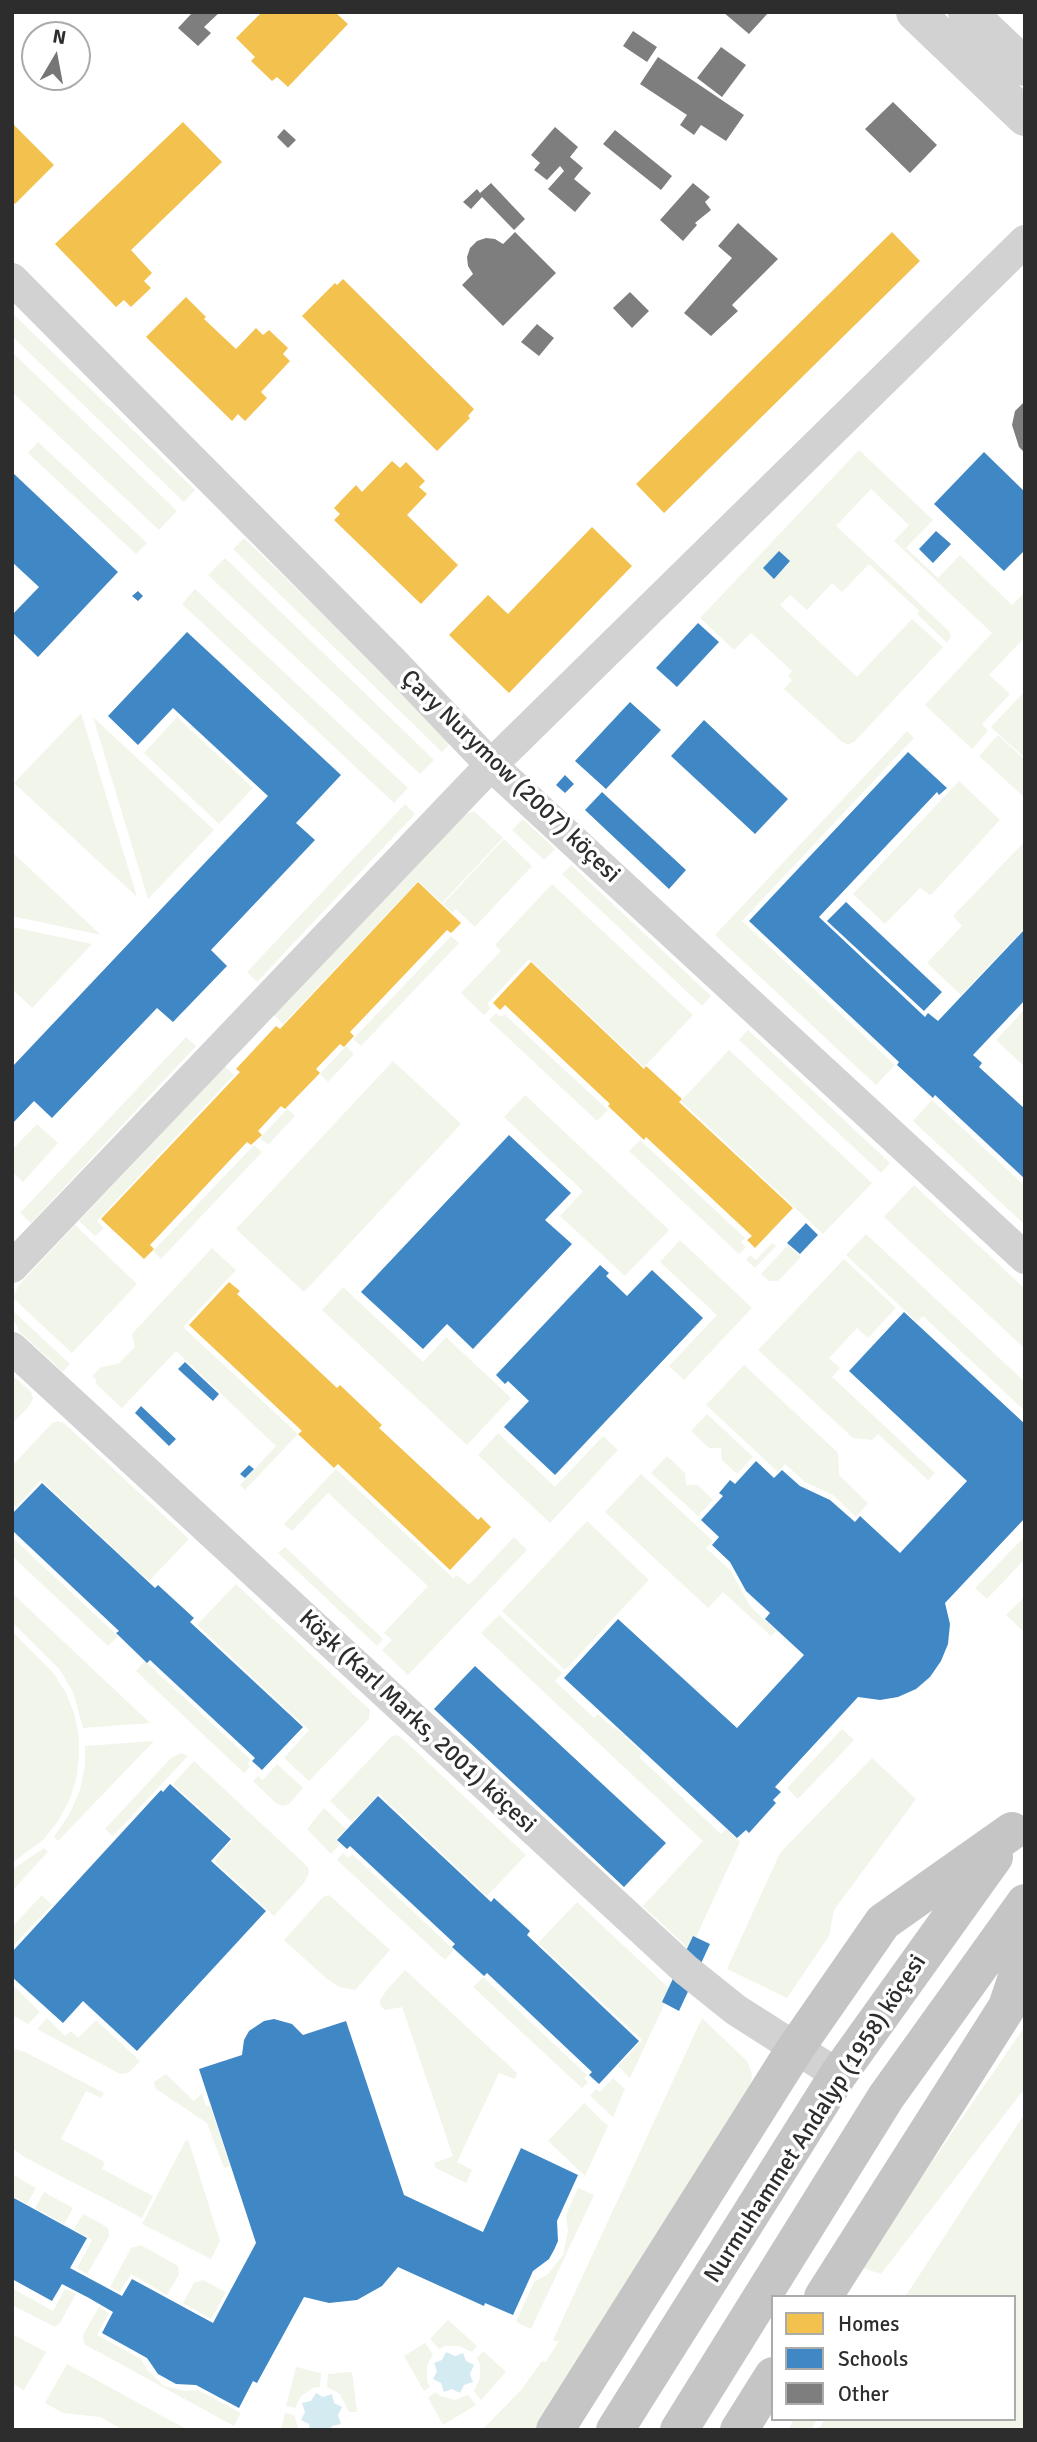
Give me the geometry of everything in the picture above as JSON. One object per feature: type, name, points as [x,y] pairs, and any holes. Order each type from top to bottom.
[{"type":"main road","points":[[555,2430],[795,2049],[883,1922],[1018,1822]]},
{"type":"main road","name":"Nurmuhammet Andalyp (1958) köçesi","points":[[615,2430],[838,2075],[1018,1822]]},
{"type":"main road","name":"Nurmuhammet Andalyp (1958) köçesi","points":[[679,2430],[886,2097],[1025,1903]]},
{"type":"main road","points":[[824,2295],[1007,2007],[1025,1953]]},
{"type":"main road","points":[[739,2430],[771,2379]]},
{"type":"street","points":[[915,12],[1025,117]]},
{"type":"street","points":[[967,12],[1025,67]]},
{"type":"street","points":[[12,1267],[491,765],[1025,241]]},
{"type":"street","name":"Çary Nurymow (2007) köçesi","points":[[12,279],[382,651],[491,765],[1025,1258]]},
{"type":"street","name":"Köşk (Karl Marks, 2001) köçesi","points":[[12,1348],[686,1970],[736,2010],[838,2075]]},
{"type":"shaded area","points":[[12,313],[195,490],[184,502],[12,336]]},
{"type":"shaded area","points":[[12,352],[177,511],[159,530],[12,392]]},
{"type":"shaded area","points":[[38,442],[147,543],[136,554],[28,453]]},
{"type":"shaded area","points":[[859,450],[933,520],[906,548],[938,578],[960,555],[1012,605],[1025,592],[1025,637],[989,675],[1010,694],[982,724],[988,731],[972,749],[925,705],[992,633],[894,541],[909,525],[871,489],[836,526],[949,631],[951,636],[947,643],[917,614],[919,611],[869,564],[842,592],[832,583],[807,610],[790,595],[780,605],[857,677],[912,619],[943,647],[855,741],[848,745],[841,741],[784,689],[792,680],[788,676],[792,671],[751,633],[734,650],[700,618]]},
{"type":"shaded area","points":[[244,538],[453,740],[442,752],[233,549]]},
{"type":"shaded area","points":[[225,558],[434,760],[420,774],[208,575]]},
{"type":"shaded area","points":[[195,589],[408,788],[394,803],[182,604]]},
{"type":"shaded area","points":[[1025,691],[1025,758],[991,727]]},
{"type":"shaded area","points":[[81,713],[137,897],[14,783]]},
{"type":"shaded area","points":[[93,717],[214,830],[148,899]]},
{"type":"shaded area","points":[[177,717],[253,788],[219,824],[144,753]]},
{"type":"shaded area","points":[[907,731],[914,738],[742,921],[895,1065],[876,1085],[715,935]]},
{"type":"shaded area","points":[[998,735],[1025,760],[1025,798],[979,756]]},
{"type":"shaded area","points":[[959,781],[1000,820],[933,893],[930,895],[920,888],[885,924],[853,894]]},
{"type":"shaded area","points":[[405,804],[415,814],[257,982],[247,972]]},
{"type":"shaded area","points":[[474,811],[503,838],[442,903],[418,881],[283,1024],[273,1014],[462,816]]},
{"type":"shaded area","points":[[523,819],[555,849],[544,860],[512,830]]},
{"type":"shaded area","points":[[504,839],[532,866],[475,927],[456,909],[452,913],[443,904]]},
{"type":"shaded area","points":[[1024,842],[1025,927],[961,995],[927,963],[962,926],[954,917],[955,914]]},
{"type":"shaded area","points":[[12,852],[101,935],[12,916]]},
{"type":"shaded area","points":[[571,865],[711,996],[702,1006],[562,874]]},
{"type":"shaded area","points":[[552,884],[693,1015],[644,1067],[529,959],[487,1004],[491,1008],[484,1015],[461,993],[501,951],[495,945]]},
{"type":"shaded area","points":[[12,927],[92,944],[32,1008],[12,989]]},
{"type":"shaded area","points":[[451,936],[459,943],[361,1046],[353,1039]]},
{"type":"shaded area","points":[[1025,1009],[1025,1067],[996,1040]]},
{"type":"shaded area","points":[[496,1013],[501,1017],[504,1014],[608,1110],[597,1121],[489,1020]]},
{"type":"shaded area","points":[[748,1030],[890,1163],[881,1173],[739,1040]]},
{"type":"shaded area","points":[[186,1037],[196,1046],[31,1223],[20,1213]]},
{"type":"shaded area","points":[[346,1046],[354,1054],[328,1082],[320,1074]]},
{"type":"shaded area","points":[[729,1050],[872,1183],[823,1234],[681,1101]]},
{"type":"shaded area","points":[[393,1061],[461,1124],[304,1292],[236,1229]]},
{"type":"shaded area","points":[[225,1066],[234,1075],[97,1221],[104,1228],[95,1236],[79,1221]]},
{"type":"shaded area","points":[[525,1095],[669,1230],[625,1276],[560,1216],[583,1191],[504,1117]]},
{"type":"shaded area","points":[[932,1100],[1025,1186],[1025,1225],[913,1121]]},
{"type":"shaded area","points":[[287,1109],[295,1116],[268,1145],[260,1138]]},
{"type":"shaded area","points":[[37,1124],[58,1143],[23,1182],[12,1172],[12,1150]]},
{"type":"shaded area","points":[[640,1140],[745,1238],[741,1242],[746,1247],[739,1254],[629,1151]]},
{"type":"shaded area","points":[[254,1145],[262,1152],[161,1259],[153,1251]]},
{"type":"shaded area","points":[[914,1185],[1025,1289],[1025,1349],[884,1217]]},
{"type":"shaded area","points":[[75,1225],[137,1284],[72,1353],[13,1298],[18,1286]]},
{"type":"shaded area","points":[[866,1234],[1025,1382],[1025,1411],[923,1316],[917,1322],[846,1255]]},
{"type":"shaded area","points":[[680,1240],[752,1308],[684,1380],[669,1366],[717,1315],[660,1262]]},
{"type":"shaded area","points":[[772,1243],[776,1246],[755,1268],[746,1260],[750,1255],[756,1260]]},
{"type":"shaded area","points":[[788,1245],[801,1257],[778,1281],[769,1281],[761,1274]]},
{"type":"shaded area","points":[[212,1248],[236,1270],[183,1327],[298,1434],[245,1490],[240,1485],[276,1446],[176,1351],[122,1408],[95,1383],[97,1380],[92,1376],[101,1367],[118,1364],[135,1347],[132,1334]]},
{"type":"shaded area","points":[[844,1259],[896,1308],[868,1338],[857,1328],[829,1358],[840,1368],[832,1377],[935,1473],[928,1480],[878,1434],[872,1440],[853,1438],[758,1350]]},
{"type":"shaded area","points":[[343,1287],[423,1362],[446,1337],[511,1398],[467,1445],[322,1310]]},
{"type":"shaded area","points":[[12,1310],[70,1364],[63,1372],[20,1332]]},
{"type":"shaded area","points":[[744,1365],[838,1453],[839,1475],[868,1503],[856,1517],[833,1495],[805,1482],[785,1464],[778,1472],[706,1405]]},
{"type":"shaded area","points":[[12,1375],[31,1392],[33,1398],[12,1424]]},
{"type":"shaded area","points":[[707,1414],[753,1457],[737,1474],[722,1460],[721,1448],[709,1448],[691,1431]]},
{"type":"shaded area","points":[[52,1423],[64,1423],[189,1539],[149,1581],[41,1480],[16,1507],[12,1504],[12,1466]]},
{"type":"shaded area","points":[[498,1433],[555,1487],[603,1436],[618,1450],[550,1523],[478,1455]]},
{"type":"shaded area","points":[[667,1456],[685,1473],[686,1485],[698,1485],[713,1500],[698,1516],[651,1473]]},
{"type":"shaded area","points":[[336,1469],[453,1578],[457,1575],[469,1585],[514,1537],[527,1550],[408,1675],[382,1650],[392,1640],[384,1633],[428,1586],[328,1493],[292,1531],[284,1524]]},
{"type":"shaded area","points":[[641,1474],[713,1541],[706,1548],[731,1571],[750,1606],[776,1631],[771,1636],[723,1592],[708,1608],[605,1512]]},
{"type":"shaded area","points":[[587,1521],[649,1580],[565,1670],[502,1611]]},
{"type":"shaded area","points":[[1025,1536],[1025,1559],[987,1599],[975,1588]]},
{"type":"shaded area","points":[[14,1539],[118,1636],[108,1646],[12,1556]]},
{"type":"shaded area","points":[[285,1547],[383,1639],[377,1646],[278,1553]]},
{"type":"shaded area","points":[[236,1584],[370,1710],[369,1719],[309,1781],[284,1758],[309,1730],[197,1625]]},
{"type":"shaded area","points":[[12,1593],[150,1723],[83,1728],[73,1692],[60,1670],[12,1622]]},
{"type":"shaded area","points":[[1025,1596],[1025,1633],[1006,1615]]},
{"type":"shaded area","points":[[499,1615],[562,1673],[555,1681],[594,1718],[598,1714],[616,1728],[642,1753],[639,1757],[721,1834],[726,1829],[740,1842],[690,1950],[643,1906],[703,1841],[481,1633]]},
{"type":"shaded area","points":[[12,1631],[54,1674],[66,1693],[79,1736],[79,1758],[69,1801],[58,1821],[44,1839],[12,1863]]},
{"type":"shaded area","points":[[145,1661],[251,1760],[247,1764],[250,1767],[244,1773],[136,1671]]},
{"type":"shaded area","points":[[842,1729],[854,1740],[798,1799],[787,1788]]},
{"type":"shaded area","points":[[396,1735],[526,1855],[487,1896],[379,1794],[352,1822],[330,1801],[391,1737]]},
{"type":"shaded area","points":[[154,1741],[58,1841],[54,1837],[70,1813],[80,1790],[85,1765],[85,1746]]},
{"type":"shaded area","points":[[181,1753],[188,1756],[113,1836],[105,1829],[171,1758]]},
{"type":"shaded area","points":[[872,1758],[916,1799],[834,1910],[829,1936],[787,1998],[727,1969],[780,1853]]},
{"type":"shaded area","points":[[194,1761],[308,1867],[309,1873],[304,1883],[274,1916],[214,1861],[233,1839],[173,1784]]},
{"type":"shaded area","points":[[277,1764],[303,1788],[289,1804],[283,1806],[277,1804],[253,1781],[258,1776],[263,1780]]},
{"type":"shaded area","points":[[324,1808],[346,1829],[336,1839],[340,1844],[331,1854],[307,1829]]},
{"type":"shaded area","points":[[44,1848],[48,1852],[12,1891],[12,1870]]},
{"type":"shaded area","points":[[343,1853],[348,1858],[352,1854],[454,1950],[445,1960],[337,1860]]},
{"type":"shaded area","points":[[42,1895],[52,1905],[12,1947],[12,1927]]},
{"type":"shaded area","points":[[329,1895],[390,1950],[355,1990],[339,1987],[327,1979],[284,1940],[323,1897]]},
{"type":"shaded area","points":[[577,1902],[671,1990],[630,2078],[618,2066],[642,2040],[538,1943]]},
{"type":"shaded area","points":[[405,1970],[517,2073],[515,2079],[499,2073],[457,2162],[472,2170],[466,2183],[436,2168],[434,2163],[453,2156],[402,2007],[385,2010],[380,2005],[386,1991]]},
{"type":"shaded area","points":[[483,1977],[587,2075],[584,2078],[588,2082],[582,2088],[473,1987]]},
{"type":"shaded area","points":[[12,1984],[40,2012],[28,2024],[12,2015]]},
{"type":"shaded area","points":[[47,2018],[65,2036],[71,2031],[78,2038],[96,2020],[140,2061],[128,2073],[120,2074],[37,2029]]},
{"type":"shaded area","points":[[702,2018],[747,2061],[752,2074],[751,2083],[534,2430],[482,2430],[522,2389],[542,2361],[546,2362],[558,2342],[553,2340]]},
{"type":"shaded area","points":[[1025,2026],[1025,2088],[881,2274],[860,2267]]},
{"type":"shaded area","points":[[12,2048],[25,2052],[104,2093],[101,2098],[86,2091],[61,2139],[105,2162],[102,2169],[153,2196],[142,2218],[26,2158],[12,2148]]},
{"type":"shaded area","points":[[166,2074],[194,2101],[202,2093],[206,2106],[210,2105],[230,2166],[224,2168],[207,2123],[156,2089],[154,2082]]},
{"type":"shaded area","points":[[613,2078],[625,2089],[613,2117],[590,2096],[596,2089],[600,2092]]},
{"type":"shaded area","points":[[584,2103],[608,2126],[585,2176],[548,2141]]},
{"type":"shaded area","points":[[1025,2113],[1025,2430],[818,2430],[824,2421],[1016,2421],[1016,2295],[906,2295]]},
{"type":"shaded area","points":[[186,2140],[189,2142],[220,2241],[211,2259],[142,2224]]},
{"type":"shaded area","points":[[12,2174],[36,2188],[27,2204],[12,2195]]},
{"type":"shaded area","points":[[578,2188],[594,2195],[531,2329],[516,2322],[534,2282],[548,2274],[563,2255],[568,2230],[566,2215]]},
{"type":"shaded area","points":[[44,2192],[73,2208],[64,2224],[35,2208]]},
{"type":"shaded area","points":[[83,2214],[107,2227],[109,2231],[109,2236],[87,2274],[77,2268],[92,2240],[74,2229]]},
{"type":"shaded area","points":[[141,2245],[178,2266],[179,2274],[167,2295],[131,2274],[120,2292],[110,2287],[131,2248]]},
{"type":"shaded area","points":[[203,2280],[226,2292],[211,2319],[183,2303],[194,2283]]},
{"type":"shaded area","points":[[12,2288],[53,2311],[65,2289],[76,2294],[55,2327],[12,2305]]},
{"type":"shaded area","points":[[99,2307],[109,2313],[97,2335],[141,2359],[147,2370],[164,2386],[186,2391],[198,2390],[241,2413],[234,2426],[84,2344],[83,2335]]},
{"type":"shaded area","points":[[448,2320],[477,2346],[472,2352],[459,2346],[439,2349],[430,2339]]},
{"type":"shaded area","points":[[12,2334],[46,2352],[24,2390],[12,2383]]},
{"type":"shaded area","points":[[425,2343],[433,2354],[427,2366],[430,2387],[424,2391],[404,2356]]},
{"type":"shaded area","points":[[483,2351],[506,2372],[481,2400],[474,2391],[480,2378],[477,2358]]},
{"type":"shaded area","points":[[67,2364],[188,2430],[124,2430],[100,2417],[63,2413],[45,2403]]},
{"type":"shaded area","points":[[296,2367],[321,2373],[320,2387],[301,2396],[295,2408],[286,2406]]},
{"type":"shaded area","points":[[352,2372],[357,2412],[349,2412],[340,2394],[327,2387],[328,2374]]},
{"type":"shaded area","points":[[435,2392],[455,2400],[468,2395],[476,2405],[443,2425],[428,2398]]},
{"type":"shaded area","points":[[285,2413],[294,2415],[299,2430],[281,2430]]},
{"type":"shaded area","points":[[793,2421],[816,2421],[811,2430],[788,2430]]},
{"type":"water","points":[[446,2352],[455,2356],[463,2353],[466,2361],[474,2365],[470,2374],[473,2382],[464,2385],[460,2393],[452,2389],[444,2392],[441,2383],[433,2379],[437,2371],[434,2363],[442,2360]]},
{"type":"water","points":[[316,2393],[323,2397],[332,2394],[334,2403],[342,2407],[338,2415],[341,2424],[332,2426],[330,2430],[310,2430],[309,2424],[301,2420],[305,2412],[302,2403],[311,2401]]},
{"type":"building: Homes","points":[[262,12],[335,12],[348,24],[288,87],[277,77],[272,81],[251,61],[255,57],[236,38]]},
{"type":"building: Homes","points":[[183,122],[222,162],[131,250],[152,273],[144,281],[151,288],[131,307],[124,300],[116,307],[55,244]]},
{"type":"building: Homes","points":[[12,123],[54,165],[15,204],[12,201]]},
{"type":"building: Homes","points":[[892,232],[920,261],[664,513],[636,484]]},
{"type":"building: Homes","points":[[343,279],[474,409],[468,416],[470,418],[437,451],[302,316],[335,283],[337,285]]},
{"type":"building: Homes","points":[[186,297],[206,317],[204,319],[236,349],[256,328],[263,335],[269,330],[288,348],[283,354],[290,361],[261,392],[267,398],[245,421],[238,414],[232,421],[146,337]]},
{"type":"building: Homes","points":[[392,461],[400,468],[406,462],[425,481],[419,487],[427,494],[407,515],[458,565],[421,604],[334,520],[340,514],[334,508],[356,485],[362,492]]},
{"type":"building: Homes","points":[[592,527],[632,566],[509,693],[449,635],[488,595],[508,614]]},
{"type":"building: Homes","points":[[418,882],[461,923],[451,933],[447,930],[350,1032],[354,1036],[344,1047],[340,1044],[316,1069],[320,1073],[285,1109],[281,1106],[258,1131],[262,1135],[251,1145],[247,1142],[150,1245],[154,1249],[144,1259],[101,1219],[240,1072],[236,1069],[276,1026],[280,1029]]},
{"type":"building: Homes","points":[[531,962],[644,1069],[646,1066],[682,1099],[679,1102],[793,1208],[755,1248],[747,1240],[752,1236],[646,1137],[644,1140],[608,1106],[610,1104],[505,1005],[500,1010],[493,1003]]},
{"type":"building: Homes","points":[[229,1282],[240,1291],[237,1294],[337,1388],[340,1385],[382,1425],[379,1428],[478,1520],[481,1517],[491,1527],[450,1570],[338,1464],[334,1468],[298,1434],[302,1431],[189,1325]]},
{"type":"building: Schools","points":[[984,452],[1025,492],[1025,550],[1004,571],[934,504]]},
{"type":"building: Schools","points":[[12,472],[118,572],[38,657],[12,632],[12,615],[39,587],[12,562]]},
{"type":"building: Schools","points":[[936,531],[951,544],[933,563],[919,549]]},
{"type":"building: Schools","points":[[779,551],[790,561],[774,579],[763,568]]},
{"type":"building: Schools","points":[[138,591],[143,596],[138,601],[132,596]]},
{"type":"building: Schools","points":[[698,623],[719,642],[677,687],[656,668]]},
{"type":"building: Schools","points":[[187,632],[341,775],[296,823],[315,840],[211,950],[227,966],[173,1022],[157,1008],[52,1118],[34,1101],[12,1124],[12,1067],[268,796],[173,708],[138,745],[108,716]]},
{"type":"building: Schools","points":[[630,702],[661,730],[606,789],[575,761]]},
{"type":"building: Schools","points":[[704,720],[788,799],[755,834],[671,756]]},
{"type":"building: Schools","points":[[908,752],[947,788],[939,795],[937,792],[819,917],[925,1017],[928,1013],[938,1021],[1025,929],[1025,1000],[973,1055],[982,1063],[979,1067],[1025,1109],[1025,1179],[935,1095],[933,1098],[897,1065],[899,1062],[749,921]]},
{"type":"building: Schools","points":[[565,775],[574,784],[565,793],[556,785]]},
{"type":"building: Schools","points":[[602,792],[686,870],[669,889],[585,810]]},
{"type":"building: Schools","points":[[846,902],[942,992],[924,1011],[827,921]]},
{"type":"building: Schools","points":[[509,1135],[571,1193],[545,1220],[572,1244],[473,1349],[447,1324],[423,1349],[361,1292]]},
{"type":"building: Schools","points":[[806,1223],[818,1235],[800,1254],[787,1243]]},
{"type":"building: Schools","points":[[600,1265],[609,1273],[606,1276],[627,1296],[652,1270],[703,1318],[555,1475],[504,1427],[529,1401],[508,1381],[505,1384],[496,1375]]},
{"type":"building: Schools","points":[[904,1312],[1025,1424],[1025,1518],[945,1603],[950,1624],[948,1644],[930,1677],[916,1689],[898,1697],[880,1700],[858,1697],[775,1787],[781,1792],[773,1800],[776,1803],[749,1833],[746,1830],[737,1838],[564,1678],[618,1619],[737,1728],[804,1655],[765,1619],[770,1613],[746,1591],[730,1562],[712,1545],[719,1537],[701,1520],[723,1496],[719,1493],[730,1480],[735,1484],[756,1461],[774,1478],[782,1470],[800,1486],[830,1500],[855,1522],[860,1516],[900,1553],[967,1481],[849,1371]]},
{"type":"building: Schools","points":[[185,1362],[219,1394],[213,1401],[178,1369]]},
{"type":"building: Schools","points":[[141,1406],[176,1439],[169,1446],[135,1413]]},
{"type":"building: Schools","points":[[249,1465],[254,1469],[245,1478],[240,1474]]},
{"type":"building: Schools","points":[[42,1483],[155,1588],[158,1585],[194,1618],[190,1622],[303,1727],[262,1770],[252,1761],[255,1758],[150,1660],[147,1663],[116,1633],[119,1631],[14,1532],[12,1534],[12,1514]]},
{"type":"building: Schools","points":[[475,1666],[666,1843],[624,1887],[434,1709]]},
{"type":"building: Schools","points":[[170,1784],[231,1839],[211,1861],[266,1911],[137,2051],[83,2001],[63,2023],[12,1977],[12,1952],[161,1790],[163,1792]]},
{"type":"building: Schools","points":[[378,1796],[491,1902],[494,1898],[530,1931],[527,1935],[639,2041],[599,2084],[589,2075],[592,2072],[487,1973],[484,1976],[452,1947],[455,1944],[350,1846],[347,1849],[337,1840]]},
{"type":"building: Schools","points":[[693,1936],[710,1944],[679,2011],[662,2002]]},
{"type":"building: Schools","points":[[274,2019],[292,2024],[303,2035],[346,2021],[404,2195],[483,2232],[521,2148],[578,2175],[557,2221],[558,2241],[554,2250],[549,2259],[533,2271],[513,2315],[485,2303],[484,2306],[398,2267],[382,2286],[357,2300],[329,2303],[304,2297],[257,2383],[253,2381],[239,2408],[196,2385],[176,2384],[158,2374],[147,2358],[102,2333],[113,2312],[89,2298],[62,2284],[52,2301],[12,2279],[12,2197],[87,2238],[70,2268],[122,2296],[132,2279],[213,2323],[256,2243],[199,2069],[242,2055],[244,2040],[249,2031],[264,2021]]},
{"type":"building: Other","points":[[193,12],[220,12],[204,27],[211,33],[198,46],[178,28]]},
{"type":"building: Other","points":[[723,12],[769,12],[749,34]]},
{"type":"building: Other","points":[[633,31],[657,47],[647,62],[623,46]]},
{"type":"building: Other","points":[[721,47],[746,65],[722,97],[697,78]]},
{"type":"building: Other","points":[[658,57],[744,115],[726,141],[701,125],[694,135],[680,125],[687,115],[640,84]]},
{"type":"building: Other","points":[[893,102],[937,145],[910,173],[865,129]]},
{"type":"building: Other","points":[[555,127],[578,147],[570,157],[583,168],[574,179],[591,193],[575,212],[548,189],[564,171],[560,166],[547,180],[534,170],[540,163],[531,155]]},
{"type":"building: Other","points":[[284,129],[296,140],[288,148],[277,137]]},
{"type":"building: Other","points":[[615,130],[672,176],[661,190],[603,144]]},
{"type":"building: Other","points":[[491,183],[525,219],[514,230],[482,197],[471,209],[463,202],[477,189],[480,193]]},
{"type":"building: Other","points":[[693,183],[710,197],[705,202],[711,210],[695,223],[697,225],[683,241],[660,220]]},
{"type":"building: Other","points":[[738,223],[778,259],[732,305],[738,311],[711,336],[684,313],[732,258],[718,246]]},
{"type":"building: Other","points":[[515,232],[556,273],[503,326],[462,285],[473,274],[467,257],[470,248],[477,241],[495,239],[503,244]]},
{"type":"building: Other","points":[[630,292],[649,311],[632,328],[613,308]]},
{"type":"building: Other","points":[[537,324],[554,338],[539,356],[521,342]]},
{"type":"building: Other","points":[[1025,401],[1025,453],[1019,447],[1012,425],[1015,411]]}]
